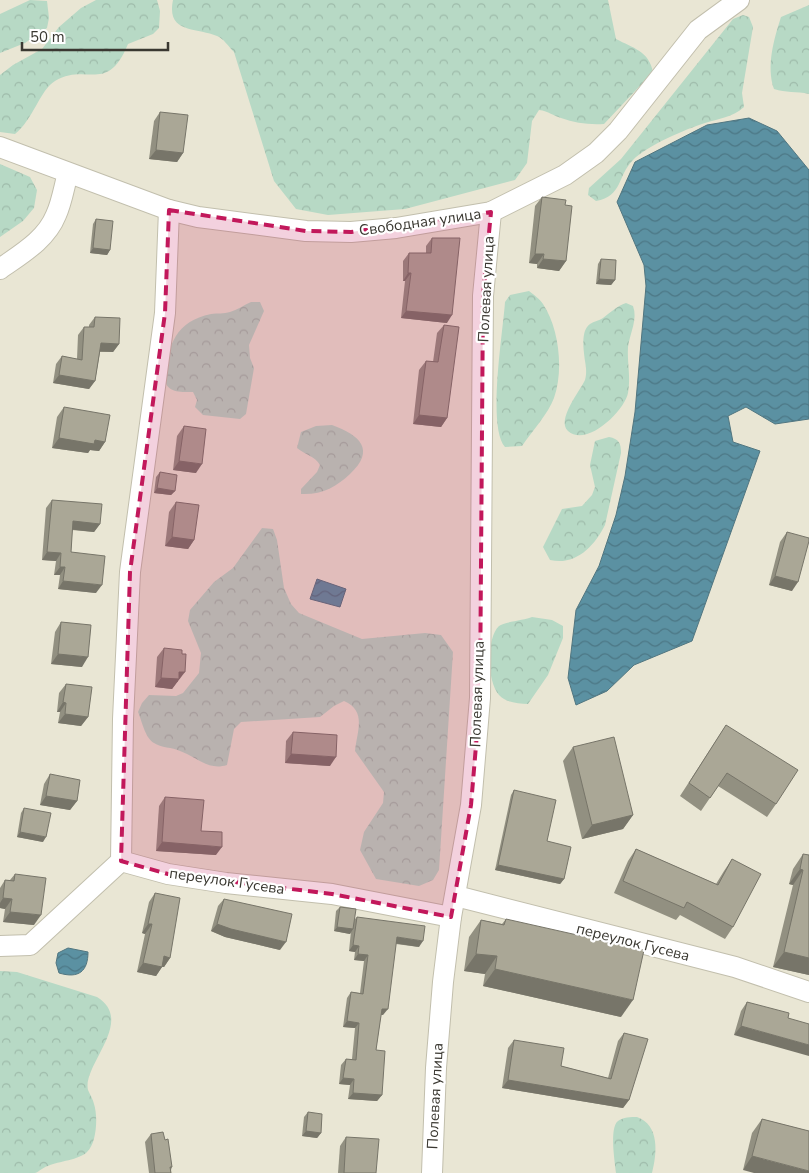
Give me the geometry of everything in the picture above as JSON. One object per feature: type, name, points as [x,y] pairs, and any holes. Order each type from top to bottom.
[{"type":"street","name":"Свободная улица","points":[[0,147],[169,210],[198,217],[306,231],[351,232],[396,228],[491,212],[565,175],[596,153],[618,131],[698,30],[739,0]]},
{"type":"street","points":[[0,268],[24,252],[44,234],[56,215],[68,173]]},
{"type":"street","points":[[0,946],[30,945],[122,861],[123,719],[130,572],[165,313],[169,210]]},
{"type":"street","name":"Полевая улица","points":[[432,1173],[436,1068],[451,917],[471,805],[480,698],[483,296],[491,212]]},
{"type":"street","name":"переулок Гусева","points":[[122,861],[168,874],[226,883],[332,894],[451,917]]},
{"type":"street","name":"переулок Гусева","points":[[456,896],[735,968],[809,992]]},
{"type":"highlighted area","points":[[169,210],[306,231],[351,232],[491,212],[483,296],[480,698],[471,805],[451,917],[332,894],[168,874],[121,861],[130,572],[165,313]]},
{"type":"green space","points":[[30,0],[47,1],[49,18],[47,28],[25,43],[0,53],[0,14]]},
{"type":"green space","points":[[96,0],[157,0],[160,11],[159,28],[153,34],[128,44],[112,69],[104,73],[66,76],[55,81],[45,91],[27,121],[15,134],[0,132],[0,75],[13,65],[42,49],[59,27],[81,8]]},
{"type":"green space","points":[[173,0],[608,0],[616,39],[644,55],[648,59],[653,72],[604,124],[577,122],[539,110],[532,121],[527,163],[515,180],[405,209],[328,215],[296,209],[274,181],[234,52],[219,37],[192,30],[179,24],[174,19],[172,11]]},
{"type":"green space","points":[[809,5],[809,94],[774,89],[771,62],[781,17]]},
{"type":"green space","points":[[743,15],[749,17],[753,27],[742,93],[744,107],[730,115],[667,138],[647,149],[628,166],[611,195],[596,201],[588,195],[589,188],[621,159],[733,19]]},
{"type":"green space","points":[[0,164],[30,177],[37,190],[34,208],[23,221],[0,237]]},
{"type":"green space","points":[[529,291],[542,302],[553,325],[558,349],[559,375],[554,398],[548,410],[522,446],[505,447],[500,436],[497,420],[497,400],[499,356],[505,302],[510,295]]},
{"type":"green space","points":[[251,302],[260,302],[264,311],[249,345],[250,358],[254,368],[246,414],[240,419],[203,415],[195,407],[197,400],[193,392],[170,389],[165,382],[166,365],[172,345],[176,336],[189,322],[211,314],[230,312]]},
{"type":"green space","points":[[626,303],[633,306],[635,316],[628,347],[628,393],[620,408],[604,425],[585,435],[576,435],[568,431],[565,426],[565,420],[570,406],[586,377],[583,341],[585,331],[590,324]]},
{"type":"green space","points":[[332,425],[357,439],[363,451],[362,458],[350,474],[334,486],[322,492],[301,494],[301,489],[317,472],[320,465],[297,448],[301,432],[316,426]]},
{"type":"green space","points":[[609,437],[619,442],[621,453],[605,525],[595,541],[583,553],[568,560],[550,560],[543,547],[562,509],[582,506],[592,495],[595,487],[590,465],[595,441]]},
{"type":"green space","points":[[262,528],[273,529],[277,540],[284,588],[291,604],[299,613],[362,639],[425,633],[441,635],[453,652],[439,870],[433,880],[419,886],[376,879],[360,850],[364,832],[383,803],[384,792],[355,751],[359,722],[358,716],[356,710],[344,701],[320,717],[241,722],[234,729],[227,765],[208,765],[177,750],[157,745],[151,741],[146,733],[138,712],[142,703],[149,695],[176,696],[183,693],[199,673],[201,653],[188,621],[190,610],[214,582],[233,568]]},
{"type":"green space","points":[[532,617],[552,620],[563,626],[563,638],[548,675],[528,704],[512,702],[505,700],[499,695],[492,680],[490,650],[492,640],[499,626]]},
{"type":"green space","points":[[0,971],[17,972],[97,997],[108,1007],[111,1018],[110,1030],[88,1080],[88,1090],[94,1102],[96,1115],[96,1129],[93,1142],[83,1155],[46,1167],[35,1173],[0,1173]]},
{"type":"green space","points":[[637,1117],[650,1126],[653,1133],[656,1149],[652,1173],[616,1173],[613,1146],[615,1125],[622,1119]]},
{"type":"water","points":[[749,118],[777,131],[809,170],[809,419],[775,424],[746,407],[728,416],[733,442],[760,451],[692,641],[634,665],[607,691],[576,705],[568,678],[576,610],[599,566],[616,515],[625,476],[635,412],[646,286],[644,265],[617,202],[635,162],[707,125]]},
{"type":"water","points":[[317,579],[346,589],[340,607],[310,599]]},
{"type":"water","points":[[68,948],[88,952],[88,959],[84,969],[77,974],[66,975],[59,973],[56,963],[58,953]]},
{"type":"building","points":[[160,112],[188,115],[183,153],[156,150]]},
{"type":"building","points":[[542,197],[566,200],[565,205],[572,206],[566,261],[543,259],[544,254],[535,254]]},
{"type":"building","points":[[96,219],[113,221],[110,250],[93,248]]},
{"type":"building","points":[[432,238],[460,238],[452,315],[406,311],[411,273],[408,273],[409,253],[431,253]]},
{"type":"building","points":[[601,259],[616,260],[615,280],[599,279]]},
{"type":"building","points":[[95,317],[120,318],[119,344],[101,343],[95,381],[59,375],[62,356],[82,360],[84,327],[94,327]]},
{"type":"building","points":[[444,325],[459,327],[447,418],[419,415],[426,361],[438,362]]},
{"type":"building","points":[[64,407],[110,415],[105,442],[95,440],[94,444],[59,438]]},
{"type":"building","points":[[184,426],[206,429],[202,464],[179,461]]},
{"type":"building","points":[[160,472],[177,475],[175,491],[157,488]]},
{"type":"building","points":[[52,500],[102,504],[100,524],[73,521],[71,552],[105,556],[102,585],[63,581],[65,567],[60,567],[61,553],[47,552]]},
{"type":"building","points":[[176,502],[199,505],[194,540],[172,537]]},
{"type":"building","points":[[787,532],[809,538],[798,582],[775,576]]},
{"type":"building","points":[[61,622],[91,625],[88,657],[58,654]]},
{"type":"building","points":[[164,648],[182,650],[182,654],[186,654],[185,672],[179,672],[179,679],[161,678]]},
{"type":"building","points":[[66,684],[92,687],[88,717],[65,714],[66,703],[63,702]]},
{"type":"building","points":[[726,725],[798,770],[776,804],[727,773],[710,798],[689,783]]},
{"type":"building","points":[[293,732],[337,735],[336,757],[291,754]]},
{"type":"building","points":[[614,737],[633,815],[592,825],[573,747]]},
{"type":"building","points":[[50,774],[80,780],[77,801],[46,796]]},
{"type":"building","points":[[514,790],[556,800],[547,841],[571,847],[564,879],[498,865]]},
{"type":"building","points":[[165,797],[204,800],[201,831],[222,832],[222,847],[162,842]]},
{"type":"building","points":[[24,808],[51,813],[46,837],[20,832]]},
{"type":"building","points":[[636,849],[718,885],[732,859],[761,874],[733,927],[687,902],[684,908],[623,881]]},
{"type":"building","points":[[803,854],[809,855],[809,958],[784,952],[803,870],[800,869]]},
{"type":"building","points":[[15,874],[46,878],[41,915],[10,912],[12,899],[3,898],[5,880],[14,881]]},
{"type":"building","points":[[155,893],[180,898],[170,958],[164,956],[162,967],[143,963],[152,924],[148,924]]},
{"type":"building","points":[[224,899],[292,914],[286,942],[217,924]]},
{"type":"building","points":[[340,907],[356,909],[353,929],[337,927]]},
{"type":"building","points":[[357,917],[425,926],[423,941],[397,937],[388,1009],[382,1009],[376,1050],[385,1051],[382,1095],[353,1093],[354,1079],[343,1078],[346,1059],[356,1060],[359,1023],[347,1021],[351,992],[363,994],[368,955],[358,954],[359,946],[353,945]]},
{"type":"building","points":[[506,919],[644,950],[633,1000],[495,969],[497,956],[476,954],[481,920],[504,925]]},
{"type":"building","points":[[747,1002],[789,1013],[788,1018],[809,1024],[809,1045],[741,1026]]},
{"type":"building","points":[[624,1033],[648,1039],[629,1100],[508,1080],[514,1040],[564,1048],[561,1066],[611,1079]]},
{"type":"building","points":[[308,1112],[322,1114],[321,1133],[306,1131]]},
{"type":"building","points":[[762,1119],[809,1131],[809,1171],[752,1156]]},
{"type":"building","points":[[163,1132],[165,1140],[168,1139],[172,1167],[170,1167],[171,1173],[155,1173],[151,1134]]},
{"type":"building","points":[[346,1137],[379,1139],[376,1173],[344,1173]]}]
